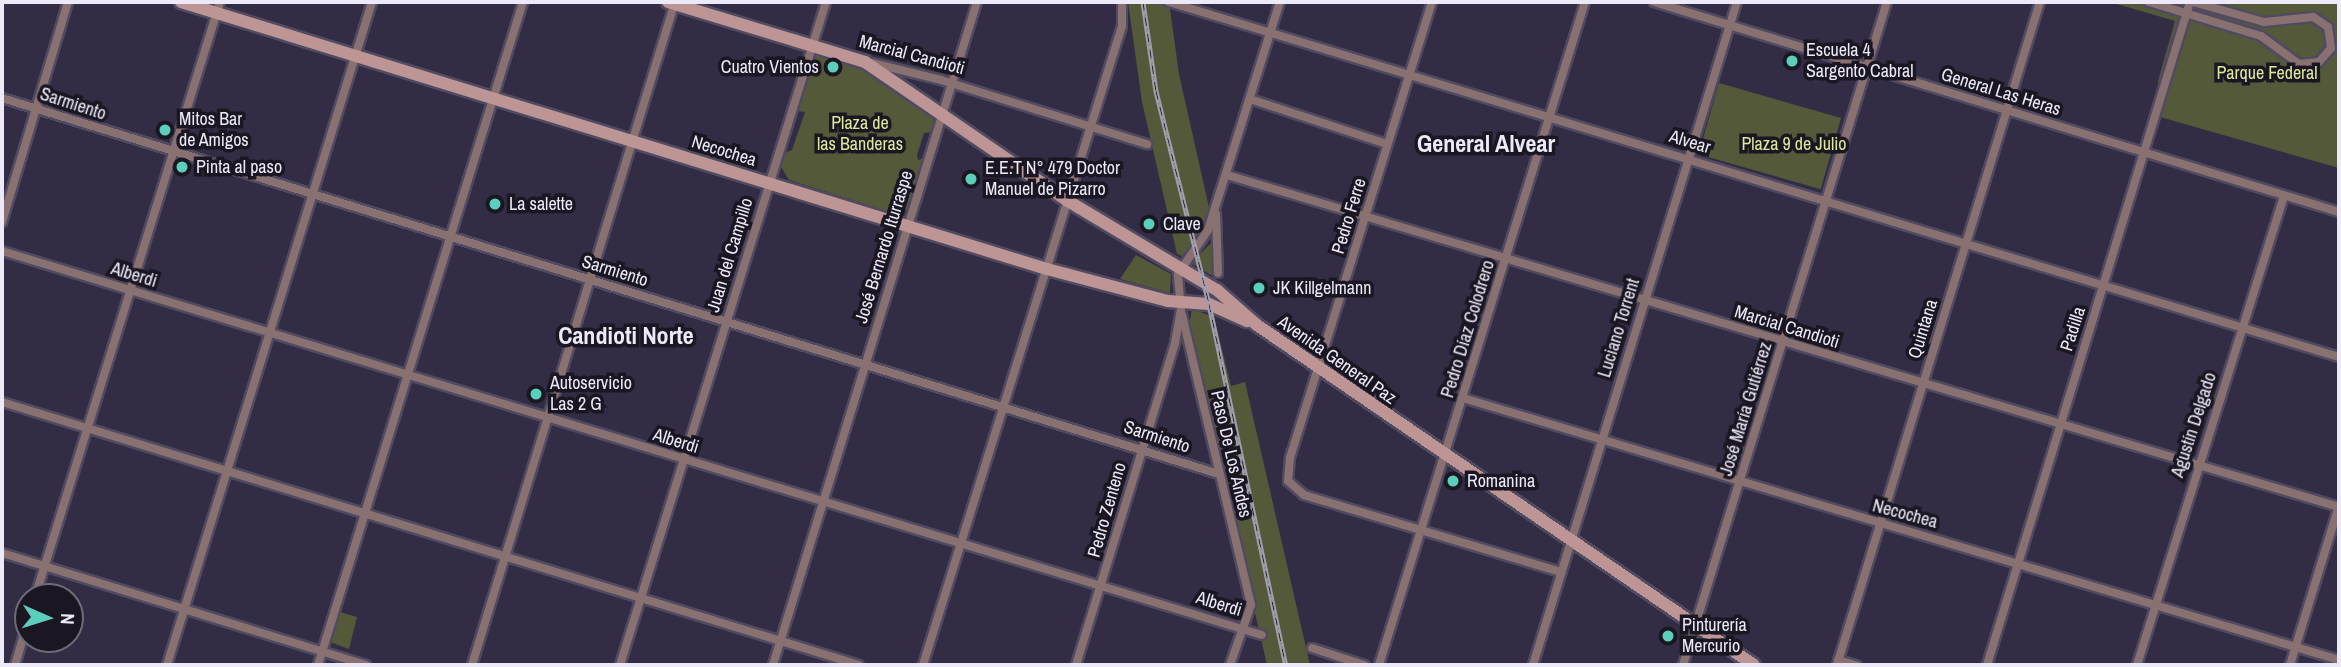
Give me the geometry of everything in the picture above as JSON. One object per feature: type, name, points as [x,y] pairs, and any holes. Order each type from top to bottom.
[{"type":"main road","name":"Necochea","points":[[181,2],[218,7],[355,55],[1047,269],[1180,306],[1215,306],[1257,325]]},
{"type":"main road","name":"Marcial Candioti","points":[[673,3],[865,62]]},
{"type":"main road","name":"Avenida General Paz","points":[[865,62],[1068,201],[1217,290],[1257,325],[1319,369],[1754,665]]},
{"type":"street","points":[[2,222],[68,2]]},
{"type":"street","points":[[167,665],[372,2]]},
{"type":"street","points":[[318,665],[523,2]]},
{"type":"street","name":"Juan del Campillo","points":[[620,665],[826,2]]},
{"type":"street","name":"José Bernardo Iturraspe","points":[[773,665],[977,2]]},
{"type":"street","points":[[923,665],[962,547],[1122,26],[1122,2]]},
{"type":"street","name":"Alvear","points":[[1169,2],[1409,76],[1550,115],[2339,357]]},
{"type":"street","points":[[1202,12],[1205,2]]},
{"type":"street","points":[[1180,270],[1202,241],[1216,208],[1280,2]]},
{"type":"street","name":"Pedro Ferre","points":[[1421,532],[1304,495],[1288,481],[1290,458],[1432,2]]},
{"type":"street","name":"Pedro Díaz Colodrero","points":[[1379,665],[1585,2]]},
{"type":"street","name":"General Las Heras","points":[[1654,2],[2339,212]]},
{"type":"street","name":"Luciano Torrent","points":[[1534,665],[1600,441],[1737,2]]},
{"type":"street","name":"José María Gutiérrez","points":[[1683,665],[1887,2]]},
{"type":"street","name":"Quintana","points":[[1838,663],[2040,2]]},
{"type":"street","points":[[2149,2],[2261,36],[2300,64],[2319,62],[2331,48],[2328,27],[2313,17],[2264,22],[2192,2]]},
{"type":"street","name":"Padilla","points":[[1987,665],[2186,13],[2192,2]]},
{"type":"street","points":[[472,665],[673,3]]},
{"type":"street","points":[[39,583],[218,7]]},
{"type":"street","name":"Marcial Candioti","points":[[865,62],[952,84],[1147,144]]},
{"type":"street","name":"Sarmiento","points":[[2,98],[1219,474]]},
{"type":"street","points":[[1250,99],[1387,144]]},
{"type":"street","name":"Marcial Candioti","points":[[1227,174],[1783,345],[2339,507]]},
{"type":"street","name":"Agustín Delgado","points":[[2137,665],[2197,466],[2284,195]]},
{"type":"street","points":[[1216,208],[1219,273]]},
{"type":"street","name":"Alberdi","points":[[2,251],[962,547],[1102,584],[1262,635]]},
{"type":"street","name":"Pedro Zenteno","points":[[1076,665],[1142,449],[1180,306],[1180,270]]},
{"type":"street","name":"Paso De Los Andes","points":[[1180,306],[1251,605],[1243,628]]},
{"type":"street","name":"Necochea","points":[[1463,398],[1879,526],[2018,562],[2339,660]]},
{"type":"street","points":[[2,402],[226,473],[859,665]]},
{"type":"street","points":[[2290,665],[2339,507]]},
{"type":"street","points":[[1421,532],[1560,572]]},
{"type":"street","points":[[2,553],[366,665]]},
{"type":"street","points":[[1230,665],[1243,628]]},
{"type":"street","points":[[1312,649],[1364,665]]},
{"type":"street","points":[[1838,663],[1856,665]]},
{"type":"green space","points":[[1128,2],[1169,2],[1179,74],[1210,212],[1199,236],[1182,256],[1177,254],[1142,102]]},
{"type":"green space","name":"Parque Federal","points":[[2110,2],[2339,2],[2339,168],[2160,117],[2158,81],[2175,21]]},
{"type":"green space","name":"Plaza de las Banderas","points":[[825,52],[864,64],[931,110],[935,127],[933,132],[924,133],[917,155],[918,160],[924,158],[908,209],[896,214],[789,180],[778,162],[781,154],[792,150],[805,112],[795,111],[813,55]]},
{"type":"green space","name":"Plaza 9 de Julio","points":[[1719,83],[1841,118],[1821,189],[1699,154]]},
{"type":"green space","points":[[1213,241],[1216,278],[1191,263]]},
{"type":"green space","points":[[1136,255],[1171,274],[1170,293],[1120,279]]},
{"type":"green space","points":[[1192,309],[1214,317],[1231,386],[1245,382],[1310,665],[1267,665],[1189,325]]},
{"type":"green space","points":[[340,612],[357,617],[349,649],[330,642]]},
{"type":"railway","points":[[1143,2],[1156,91],[1209,304],[1286,665]]},
{"type":"place","name":"Escuela 4 Sargento Cabral","points":[[1792,61]]},
{"type":"place","name":"Cuatro Vientos","points":[[833,67]]},
{"type":"place","name":"Mitos Bar de Amigos","points":[[165,130]]},
{"type":"place","name":"Pinta al paso","points":[[182,167]]},
{"type":"place","name":"E.E.T N° 479 Doctor Manuel de Pizarro","points":[[971,179]]},
{"type":"place","name":"La salette","points":[[495,204]]},
{"type":"place","name":"Clave","points":[[1149,224]]},
{"type":"place","name":"JK Killgelmann","points":[[1259,288]]},
{"type":"place","name":"Autoservicio Las 2 G","points":[[536,394]]},
{"type":"place","name":"Romanina","points":[[1453,481]]},
{"type":"place","name":"Pinturería Mercurio","points":[[1668,636]]},
{"type":"district","name":"General Alvear","points":[[1486,144]]},
{"type":"district","name":"Candioti Norte","points":[[626,336]]}]
